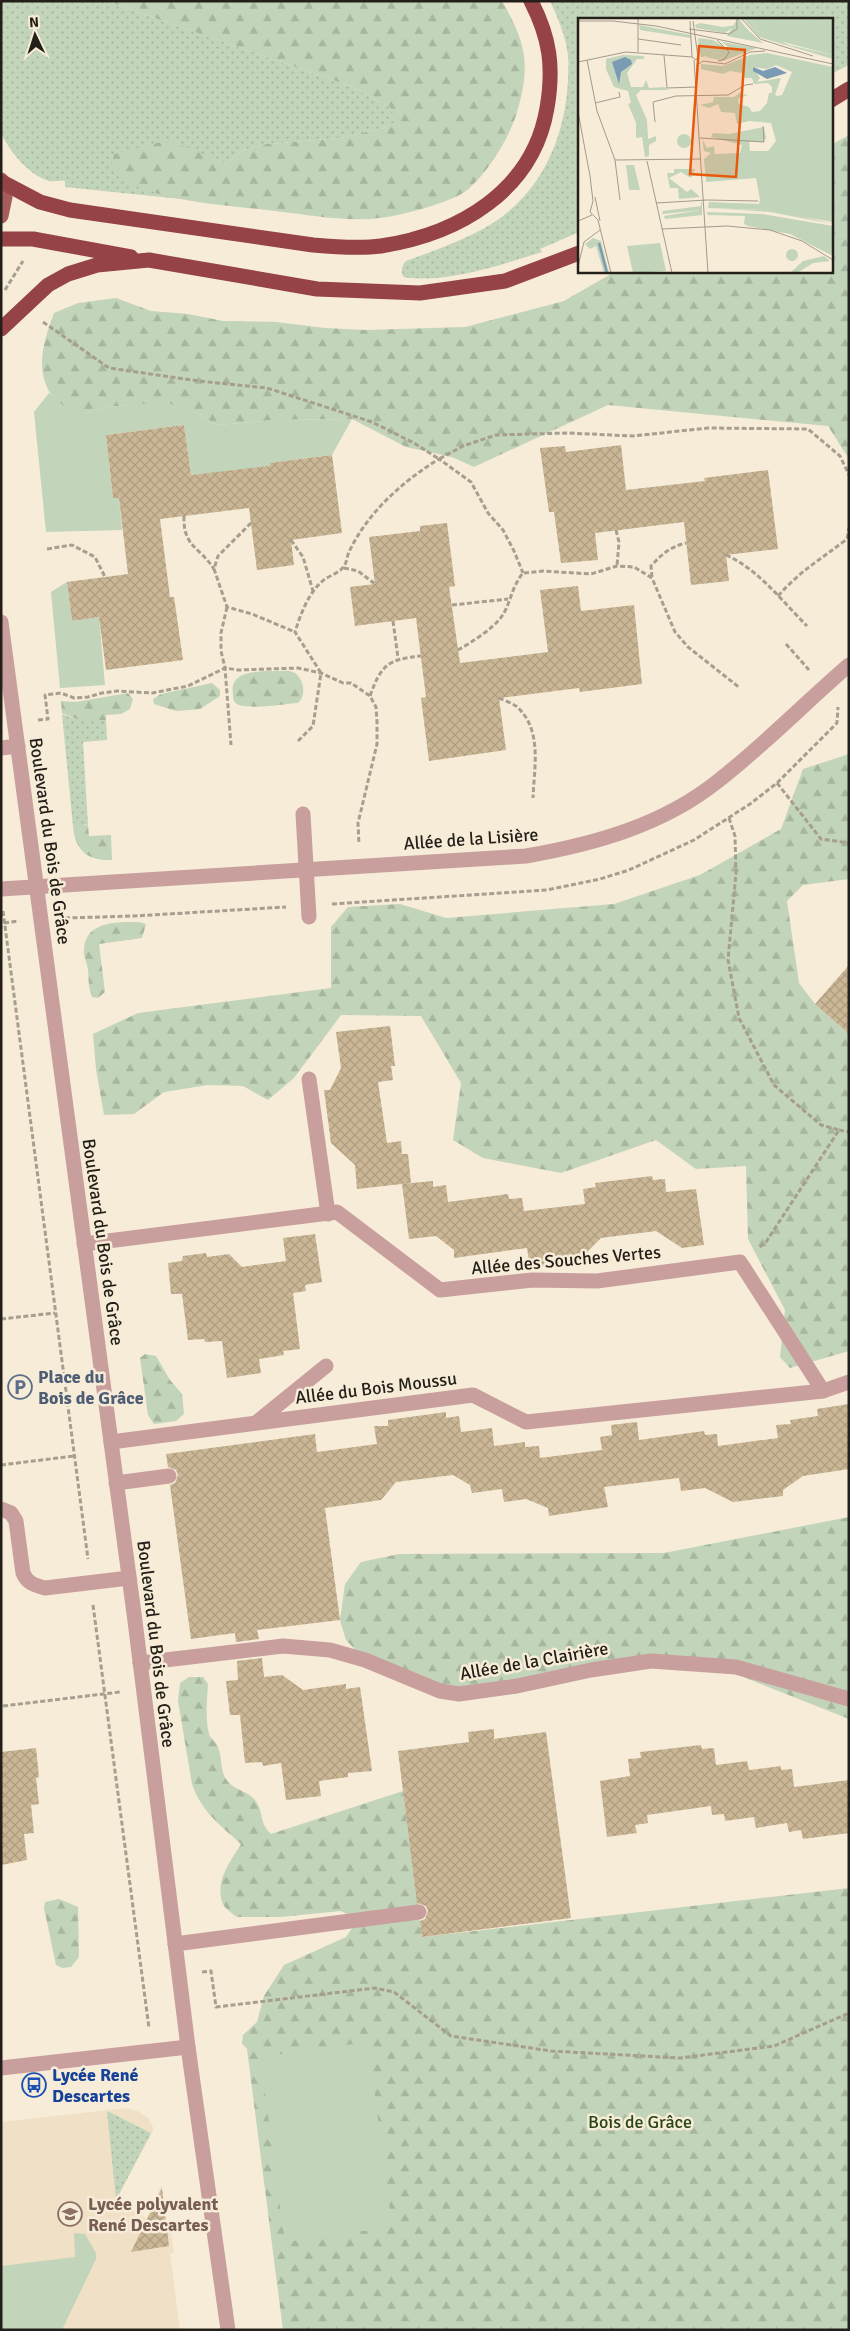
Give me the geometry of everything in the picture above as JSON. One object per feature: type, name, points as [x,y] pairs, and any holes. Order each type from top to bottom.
[{"type":"highway","points":[[2,181],[40,202],[70,210],[313,245],[340,248],[379,246],[412,240],[447,228],[480,210],[501,194],[521,170],[537,146],[545,120],[551,64],[547,40],[530,1]]},
{"type":"highway","points":[[832,99],[849,89]]},
{"type":"highway","points":[[1,239],[33,239],[317,289],[420,293],[505,281],[578,253]]},
{"type":"highway","points":[[1,329],[48,285],[68,274],[97,265],[148,260]]},
{"type":"main road","points":[[1,216],[5,197],[2,181]]},
{"type":"street","name":"Boulevard du Bois de Grâce","points":[[1,622],[129,1578],[188,2047],[228,2330]]},
{"type":"street","name":"Allée de la Lisière","points":[[1,889],[526,856],[590,844],[658,818],[718,781],[849,665]]},
{"type":"street","points":[[1,748],[18,746]]},
{"type":"street","points":[[303,814],[309,917]]},
{"type":"street","points":[[309,1079],[328,1214]]},
{"type":"street","name":"Allée des Souches Vertes","points":[[84,1244],[337,1212],[440,1290],[532,1280],[597,1280],[740,1262]]},
{"type":"street","points":[[740,1262],[823,1391]]},
{"type":"street","points":[[257,1422],[326,1366]]},
{"type":"street","name":"Allée du Bois Moussu","points":[[110,1442],[473,1395],[526,1422],[823,1391],[849,1382]]},
{"type":"street","points":[[116,1483],[169,1476]]},
{"type":"street","points":[[1,1509],[11,1513],[16,1521],[23,1573],[26,1580],[45,1588],[129,1578]]},
{"type":"street","name":"Allée de la Clairière","points":[[140,1662],[284,1646],[330,1650],[365,1660],[440,1691],[458,1694],[517,1686],[591,1670],[650,1661],[736,1667],[849,1700]]},
{"type":"street","points":[[175,1944],[419,1912]]},
{"type":"street","points":[[1,2068],[188,2047]]},
{"type":"path","points":[[22,309],[109,368],[199,382],[267,388],[372,422],[414,443],[471,482],[488,513],[503,530],[514,550],[523,573]]},
{"type":"path","points":[[295,632],[299,619],[313,591],[324,580],[344,568],[349,552],[379,509],[417,472],[463,446],[496,435],[568,433],[633,436],[708,428],[808,429],[840,456],[849,475]]},
{"type":"path","points":[[184,516],[185,536],[189,543],[203,554],[214,569],[227,608],[221,633],[221,651],[225,668],[231,745]]},
{"type":"path","points":[[214,569],[218,556],[251,523]]},
{"type":"path","points":[[778,596],[795,577],[813,562],[847,539],[849,528]]},
{"type":"path","points":[[616,530],[619,542],[617,566]]},
{"type":"path","points":[[291,540],[303,557],[313,591]]},
{"type":"path","points":[[686,543],[672,547],[661,555],[652,566],[652,578],[675,632],[688,647],[740,688]]},
{"type":"path","points":[[47,549],[72,544],[95,557],[106,579]]},
{"type":"path","points":[[726,556],[741,562],[807,626]]},
{"type":"path","points":[[458,650],[474,641],[503,616],[514,584],[523,573],[543,571],[591,574],[617,566],[634,567],[652,578]]},
{"type":"path","points":[[344,568],[358,571],[375,584]]},
{"type":"path","points":[[452,605],[509,599]]},
{"type":"path","points":[[227,608],[252,614],[295,632],[321,673],[313,726],[298,741]]},
{"type":"path","points":[[393,621],[398,658]]},
{"type":"path","points":[[786,644],[811,672],[822,689]]},
{"type":"path","points":[[370,696],[377,677],[386,665],[398,658],[420,656]]},
{"type":"path","points":[[15,724],[48,719],[45,695],[61,693],[74,698],[117,691],[152,693],[188,686],[225,668],[238,670],[298,668],[321,673],[336,681],[351,683],[370,696],[376,707],[377,744],[358,823],[361,865]]},
{"type":"path","points":[[498,698],[516,706],[530,724],[535,741],[533,798]]},
{"type":"path","points":[[777,783],[821,838],[849,844]]},
{"type":"path","points":[[729,818],[735,836],[736,873],[728,960],[739,1018],[774,1085],[821,1125],[849,1132]]},
{"type":"path","points":[[2,908],[152,2051]]},
{"type":"path","points":[[740,1262],[766,1242],[839,1130]]},
{"type":"path","points":[[1,1319],[55,1313]]},
{"type":"path","points":[[1,1465],[74,1456]]},
{"type":"path","points":[[3,1706],[143,1689]]},
{"type":"path","points":[[179,1974],[211,1971],[216,2007],[374,1988],[394,1992],[451,2036],[561,2051],[680,2058],[774,2046],[849,2013]]},
{"type":"shaded area","name":"Lycée polyvalent René Descartes","points":[[126,2108],[138,2111],[148,2118],[154,2129],[116,2200],[147,2219],[161,2186],[167,2232],[171,2232],[174,2253],[170,2253],[180,2330],[1,2330],[1,2122]]},
{"type":"green space","points":[[1,1],[106,1],[350,86],[390,107],[397,121],[387,127],[341,138],[267,144],[243,150],[226,164],[169,141],[140,187],[181,199],[65,187],[65,181],[49,181],[27,168],[15,155],[1,134]]},
{"type":"green space","points":[[106,1],[502,1],[516,29],[524,55],[524,81],[517,112],[503,144],[490,165],[466,191],[449,200],[389,217],[354,219],[328,217],[216,205],[155,193],[121,178],[111,166],[114,154],[169,140],[226,164],[243,150],[267,144],[341,138],[387,127],[396,121],[390,107],[350,86]]},
{"type":"green space","points":[[550,1],[849,1],[849,65],[832,74],[832,18],[578,18],[578,232],[540,249],[542,252],[474,272],[437,278],[404,277],[402,269],[406,261],[472,235],[493,223],[510,210],[525,195],[548,161],[562,123],[568,81],[567,48],[559,21]]},
{"type":"green space","points":[[849,135],[849,459],[828,426],[608,405],[474,467],[452,457],[406,447],[352,419],[276,420],[217,425],[195,412],[132,405],[105,407],[87,413],[71,413],[53,397],[45,381],[42,361],[43,352],[47,332],[54,313],[78,303],[116,298],[151,311],[188,314],[223,321],[276,322],[325,328],[366,330],[465,327],[564,301],[614,272],[832,272],[832,144]]},
{"type":"green space","points":[[49,393],[72,413],[87,413],[105,407],[165,402],[195,412],[217,425],[276,420],[352,419],[332,455],[270,463],[271,468],[191,475],[184,425],[106,435],[113,498],[119,498],[122,530],[46,532],[34,412]]},
{"type":"green space","points":[[67,582],[72,621],[99,617],[105,685],[60,688],[51,592]]},
{"type":"green space","points":[[287,671],[297,674],[302,682],[303,696],[298,703],[249,707],[235,702],[233,686],[241,676],[254,672]]},
{"type":"green space","points":[[212,683],[220,690],[220,696],[200,709],[176,711],[154,704],[153,699],[161,694]]},
{"type":"green space","points":[[128,693],[133,699],[130,709],[121,714],[106,715],[106,720],[79,720],[62,713],[61,701],[76,702]]},
{"type":"green space","points":[[62,714],[79,720],[106,720],[107,740],[83,742],[88,826],[85,824],[73,826]]},
{"type":"green space","points":[[849,754],[849,879],[803,885],[787,901],[799,983],[815,1004],[849,1034],[849,1351],[790,1368],[780,1357],[785,1310],[748,1239],[746,1166],[696,1169],[656,1140],[561,1173],[483,1158],[453,1140],[461,1083],[421,1016],[341,1015],[294,1078],[268,1100],[243,1086],[208,1085],[164,1092],[134,1114],[104,1115],[96,1069],[93,1034],[138,1013],[331,988],[331,927],[348,907],[400,904],[446,918],[614,904],[700,875],[781,829],[803,769]]},
{"type":"green space","points":[[81,823],[88,826],[89,836],[111,835],[112,860],[96,859],[84,853],[74,835],[73,826]]},
{"type":"green space","points":[[138,922],[146,924],[142,938],[99,944],[105,992],[98,998],[92,997],[89,987],[88,967],[84,954],[86,939],[97,928],[104,925]]},
{"type":"green space","points":[[145,1354],[156,1356],[170,1380],[182,1394],[184,1414],[176,1421],[154,1424],[148,1415],[140,1358]]},
{"type":"green space","points":[[849,1517],[849,1719],[713,1665],[651,1661],[459,1694],[365,1660],[346,1640],[340,1620],[345,1584],[361,1562],[399,1554],[664,1553]]},
{"type":"green space","name":"Bois de Grâce","points":[[189,1677],[203,1677],[208,1684],[207,1722],[209,1734],[218,1747],[222,1770],[226,1779],[255,1800],[260,1809],[263,1822],[271,1834],[403,1791],[422,1937],[849,1888],[849,2330],[283,2330],[247,2049],[242,2043],[243,2035],[257,2022],[264,1996],[284,1965],[346,1937],[353,1927],[347,1914],[341,1911],[281,1917],[237,1917],[224,1906],[220,1888],[224,1872],[241,1844],[206,1810],[192,1784],[178,1701],[180,1683]]},
{"type":"green space","points":[[59,1899],[78,1907],[79,1957],[71,1967],[62,1968],[56,1965],[44,1908],[45,1902]]},
{"type":"green space","points":[[368,2042],[392,2227],[285,2242],[260,2057]]},
{"type":"green space","points":[[107,2111],[151,2133],[116,2200]]},
{"type":"green space","points":[[74,2233],[85,2234],[96,2253],[96,2259],[62,2330],[1,2330],[1,2266],[75,2257]]},
{"type":"building","points":[[184,425],[191,475],[270,466],[270,463],[332,455],[342,533],[291,540],[294,565],[257,570],[249,508],[160,519],[170,597],[174,597],[183,660],[106,670],[99,617],[72,621],[67,582],[128,574],[119,498],[113,498],[106,435]]},
{"type":"building","points":[[621,445],[626,490],[705,481],[704,478],[768,470],[778,549],[726,555],[729,581],[691,585],[684,522],[595,533],[598,560],[561,563],[554,512],[549,512],[540,448],[565,446],[566,452]]},
{"type":"building","points":[[447,523],[455,586],[449,587],[460,663],[548,652],[540,590],[578,586],[581,611],[634,605],[642,684],[580,692],[579,688],[499,698],[506,750],[429,761],[421,698],[426,697],[416,618],[355,626],[350,587],[375,584],[369,537],[420,531],[420,526]]},
{"type":"building","points":[[849,965],[849,1034],[815,1004]]},
{"type":"building","points":[[390,1026],[395,1066],[391,1066],[393,1080],[378,1082],[387,1143],[401,1141],[402,1154],[408,1154],[411,1183],[357,1189],[355,1165],[331,1143],[324,1090],[330,1090],[341,1068],[336,1032]]},
{"type":"building","points":[[652,1176],[653,1180],[665,1179],[666,1192],[696,1189],[704,1245],[682,1248],[656,1231],[601,1238],[587,1252],[588,1260],[530,1268],[527,1248],[454,1258],[454,1250],[436,1236],[409,1239],[402,1184],[433,1181],[433,1187],[446,1185],[448,1202],[508,1194],[509,1199],[522,1198],[524,1211],[585,1204],[583,1189],[596,1187],[595,1183]]},
{"type":"building","points":[[315,1234],[322,1282],[305,1285],[306,1291],[293,1293],[300,1349],[283,1351],[284,1355],[259,1359],[261,1373],[227,1378],[222,1341],[188,1340],[182,1294],[171,1294],[168,1263],[182,1261],[183,1256],[206,1253],[207,1257],[229,1254],[242,1267],[286,1261],[283,1238]]},
{"type":"building","points":[[849,1404],[849,1469],[803,1476],[783,1490],[783,1496],[733,1502],[705,1488],[681,1491],[679,1478],[604,1487],[608,1507],[549,1516],[548,1508],[526,1499],[504,1502],[502,1489],[472,1493],[470,1485],[453,1475],[396,1482],[381,1500],[325,1508],[340,1620],[257,1630],[259,1639],[236,1642],[235,1633],[191,1639],[170,1485],[175,1483],[178,1475],[176,1470],[168,1467],[166,1454],[315,1434],[317,1452],[377,1444],[374,1426],[388,1426],[388,1420],[446,1412],[446,1418],[459,1416],[461,1432],[492,1428],[494,1446],[525,1442],[525,1447],[539,1446],[540,1458],[602,1450],[600,1437],[612,1435],[611,1425],[637,1422],[639,1440],[704,1431],[705,1435],[717,1434],[718,1446],[778,1438],[776,1425],[791,1424],[790,1420],[818,1416],[817,1409]]},
{"type":"building","points":[[262,1658],[264,1677],[282,1675],[303,1690],[346,1684],[346,1689],[360,1687],[372,1771],[348,1773],[348,1777],[319,1781],[321,1796],[286,1800],[281,1763],[263,1766],[262,1762],[245,1763],[240,1715],[230,1715],[226,1681],[238,1680],[237,1661]]},
{"type":"building","points":[[494,1729],[494,1739],[546,1732],[571,1918],[422,1937],[420,1921],[425,1919],[428,1911],[426,1906],[417,1903],[398,1751],[469,1742],[468,1732]]},
{"type":"building","points":[[701,1745],[702,1749],[714,1748],[716,1765],[747,1761],[749,1770],[781,1766],[781,1770],[792,1769],[794,1787],[849,1780],[849,1833],[803,1839],[801,1830],[789,1832],[787,1823],[756,1828],[754,1817],[725,1821],[724,1814],[712,1815],[711,1806],[647,1815],[648,1823],[635,1825],[637,1833],[607,1837],[600,1781],[630,1776],[628,1759],[641,1758],[640,1752]]},
{"type":"building","points":[[36,1748],[39,1777],[36,1778],[39,1804],[31,1805],[34,1833],[24,1834],[27,1860],[1,1865],[1,1752]]},
{"type":"building","points":[[162,2188],[169,2246],[131,2252]]},
{"type":"place","name":"Place du Bois de Grâce","points":[[20,1387]]},
{"type":"place","name":"Lycée René Descartes","points":[[34,2085]]},
{"type":"place","name":"Lycée polyvalent René Descartes","points":[[70,2214]]}]
